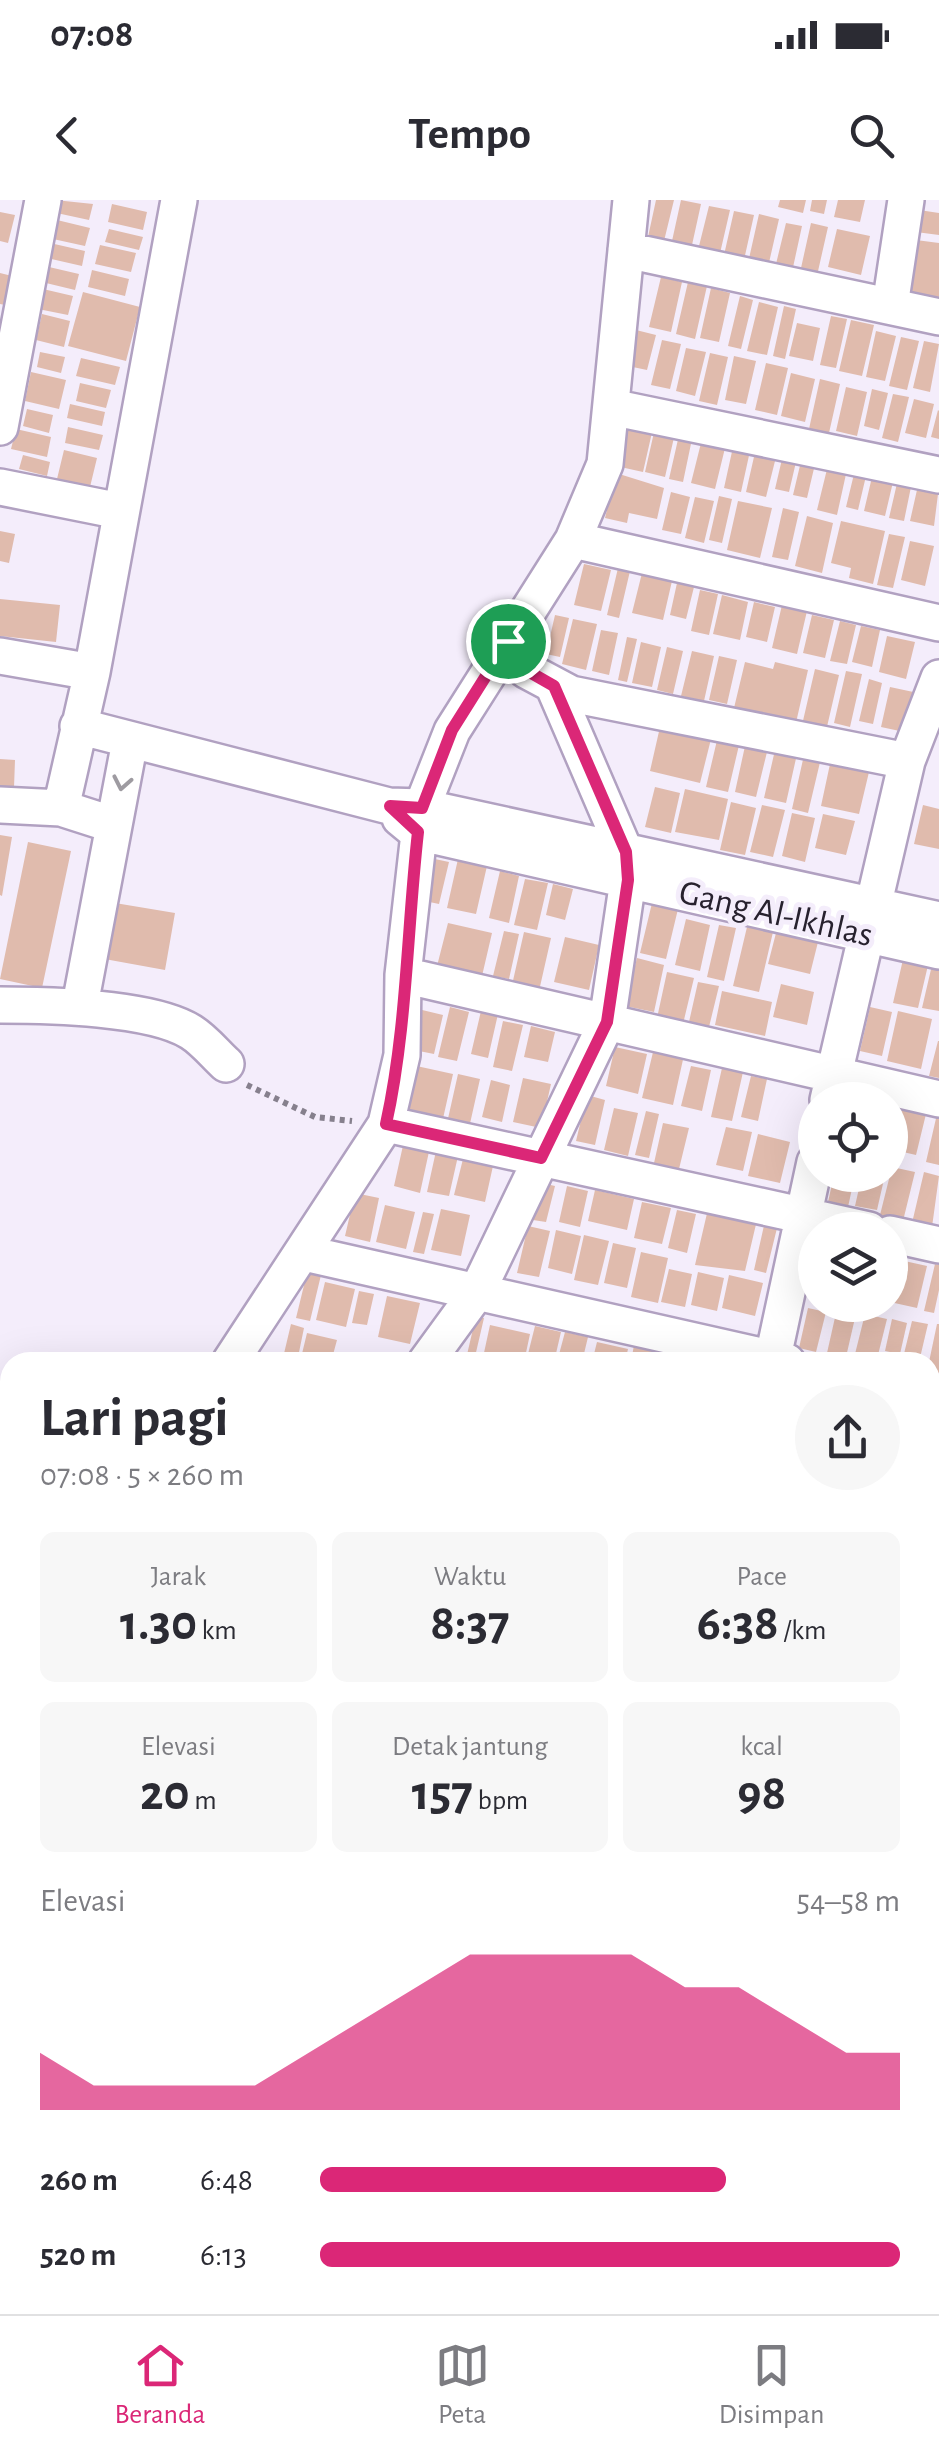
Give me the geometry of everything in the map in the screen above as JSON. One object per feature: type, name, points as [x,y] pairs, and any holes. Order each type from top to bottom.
[{"type":"street","points":[[0,427],[43,200]]},
{"type":"street","points":[[61,808],[92,672],[179,200]]},
{"type":"street","points":[[237,1352],[386,1124],[402,1055],[410,815],[452,730],[573,540],[606,464],[631,200]]},
{"type":"street","points":[[890,306],[906,200]]},
{"type":"street","points":[[626,250],[939,317]]},
{"type":"street","points":[[611,407],[939,475]]},
{"type":"street","points":[[0,487],[120,511]]},
{"type":"street","points":[[573,540],[939,623]]},
{"type":"street","points":[[508,641],[526,670],[554,686],[907,761]]},
{"type":"street","points":[[0,656],[92,672]]},
{"type":"street","points":[[832,1082],[867,919],[907,761],[939,678]]},
{"type":"street","points":[[433,1352],[477,1292],[607,1022],[627,866],[554,686]]},
{"type":"street","name":"Gang Al-Ikhlas","points":[[78,726],[410,815],[867,919],[939,951]]},
{"type":"street","points":[[80,1005],[130,741]]},
{"type":"street","points":[[0,805],[61,808],[114,825]]},
{"type":"street","name":"Gang Al-Ikhlas","points":[[867,919],[939,920]]},
{"type":"street","points":[[403,975],[607,1022],[814,1082]]},
{"type":"street","points":[[0,1005],[80,1005],[190,1031],[226,1064]]},
{"type":"street","points":[[908,1096],[939,1099]]},
{"type":"street","points":[[386,1124],[798,1215]]},
{"type":"street","points":[[908,1238],[939,1245]]},
{"type":"street","points":[[779,1352],[798,1244]]},
{"type":"street","points":[[304,1253],[738,1352]]},
{"type":"path","points":[[226,1064],[236,1080],[315,1117],[386,1124]]},
{"type":"building","points":[[55,200],[93,204],[89,220],[52,212]]},
{"type":"building","points":[[656,200],[674,200],[664,241],[648,237]]},
{"type":"building","points":[[681,200],[701,204],[692,245],[672,241]]},
{"type":"building","points":[[780,200],[806,200],[803,213],[778,207]]},
{"type":"building","points":[[812,200],[827,200],[824,214],[810,211]]},
{"type":"building","points":[[838,200],[865,200],[860,222],[834,217]]},
{"type":"building","points":[[112,204],[147,212],[143,230],[108,222]]},
{"type":"building","points":[[709,206],[730,210],[718,262],[696,258]]},
{"type":"building","points":[[919,210],[939,213],[939,235],[916,232]]},
{"type":"building","points":[[734,211],[754,215],[744,260],[724,255]]},
{"type":"building","points":[[0,212],[15,215],[8,243],[0,241]]},
{"type":"building","points":[[759,214],[779,219],[768,267],[748,263]]},
{"type":"building","points":[[57,220],[90,228],[85,246],[53,239]]},
{"type":"building","points":[[786,223],[802,226],[792,272],[775,268]]},
{"type":"building","points":[[811,223],[828,227],[816,280],[799,277]]},
{"type":"building","points":[[109,229],[143,237],[139,250],[105,242]]},
{"type":"building","points":[[837,229],[870,236],[861,275],[828,267]]},
{"type":"building","points":[[916,240],[939,243],[939,297],[908,292]]},
{"type":"building","points":[[50,243],[85,251],[82,266],[47,258]]},
{"type":"building","points":[[100,245],[136,253],[131,272],[95,264]]},
{"type":"building","points":[[49,267],[79,274],[75,290],[46,283]]},
{"type":"building","points":[[92,270],[129,279],[125,296],[88,287]]},
{"type":"building","points":[[0,273],[12,276],[5,305],[0,304]]},
{"type":"building","points":[[661,277],[682,282],[671,332],[649,327]]},
{"type":"building","points":[[688,282],[707,286],[695,339],[676,334]]},
{"type":"building","points":[[711,288],[730,293],[719,342],[700,338]]},
{"type":"building","points":[[43,289],[73,296],[68,315],[38,309]]},
{"type":"building","points":[[83,292],[140,307],[126,361],[68,346]]},
{"type":"building","points":[[740,296],[753,300],[741,349],[728,346]]},
{"type":"building","points":[[759,302],[778,307],[767,355],[747,351]]},
{"type":"building","points":[[784,306],[796,309],[785,359],[773,356]]},
{"type":"building","points":[[42,314],[70,321],[64,347],[36,340]]},
{"type":"building","points":[[831,316],[847,319],[836,368],[820,365]]},
{"type":"building","points":[[851,320],[874,325],[862,376],[839,371]]},
{"type":"building","points":[[797,323],[820,328],[813,361],[789,356]]},
{"type":"building","points":[[636,330],[656,335],[647,370],[628,366]]},
{"type":"building","points":[[876,331],[896,336],[885,381],[866,377]]},
{"type":"building","points":[[901,337],[919,341],[907,390],[889,386]]},
{"type":"building","points":[[662,340],[681,344],[670,389],[651,385]]},
{"type":"building","points":[[924,341],[939,344],[930,392],[913,388]]},
{"type":"building","points":[[686,348],[706,352],[695,396],[676,391]]},
{"type":"building","points":[[40,352],[65,357],[61,373],[37,367]]},
{"type":"building","points":[[710,353],[728,357],[717,405],[699,401]]},
{"type":"building","points":[[734,356],[756,361],[746,404],[725,400]]},
{"type":"building","points":[[81,358],[120,367],[115,385],[76,376]]},
{"type":"building","points":[[766,363],[788,368],[777,415],[755,410]]},
{"type":"building","points":[[31,372],[66,380],[59,409],[25,401]]},
{"type":"building","points":[[791,373],[815,379],[805,422],[781,416]]},
{"type":"building","points":[[820,379],[840,384],[829,433],[809,429]]},
{"type":"building","points":[[80,383],[111,390],[106,408],[76,401]]},
{"type":"building","points":[[846,387],[867,392],[857,436],[836,431]]},
{"type":"building","points":[[872,389],[888,393],[879,430],[864,426]]},
{"type":"building","points":[[893,394],[909,397],[898,442],[882,438]]},
{"type":"building","points":[[914,399],[934,404],[926,438],[905,433]]},
{"type":"building","points":[[70,404],[105,412],[102,426],[67,418]]},
{"type":"building","points":[[27,409],[53,415],[49,433],[23,426]]},
{"type":"building","points":[[939,411],[939,439],[931,437]]},
{"type":"building","points":[[626,422],[653,428],[643,472],[616,466]]},
{"type":"building","points":[[68,427],[103,435],[99,450],[65,443]]},
{"type":"building","points":[[655,428],[675,433],[665,477],[645,472]]},
{"type":"building","points":[[16,429],[51,437],[47,457],[11,449]]},
{"type":"building","points":[[679,435],[692,439],[683,482],[669,479]]},
{"type":"building","points":[[702,439],[726,444],[715,489],[691,483]]},
{"type":"building","points":[[733,447],[750,451],[741,492],[724,488]]},
{"type":"building","points":[[756,448],[777,453],[766,497],[746,492]]},
{"type":"building","points":[[64,450],[97,458],[90,487],[57,479]]},
{"type":"building","points":[[23,455],[50,462],[47,476],[19,469]]},
{"type":"building","points":[[802,457],[816,460],[807,498],[793,495]]},
{"type":"building","points":[[782,459],[796,462],[789,492],[775,489]]},
{"type":"building","points":[[829,461],[848,465],[837,515],[817,510]]},
{"type":"building","points":[[616,473],[664,488],[657,519],[629,513],[627,523],[605,518]]},
{"type":"building","points":[[854,474],[866,476],[858,510],[846,507]]},
{"type":"building","points":[[872,477],[893,482],[885,516],[864,511]]},
{"type":"building","points":[[898,479],[912,482],[904,521],[889,518]]},
{"type":"building","points":[[919,481],[939,486],[934,526],[910,521]]},
{"type":"building","points":[[671,492],[690,497],[681,534],[662,530]]},
{"type":"building","points":[[719,496],[732,499],[722,543],[709,540]]},
{"type":"building","points":[[695,497],[714,501],[704,543],[685,538]]},
{"type":"building","points":[[738,501],[772,508],[760,558],[727,550]]},
{"type":"building","points":[[783,508],[799,512],[788,560],[772,557]]},
{"type":"building","points":[[807,516],[833,523],[822,573],[795,566]]},
{"type":"building","points":[[841,521],[885,531],[873,584],[849,578],[851,568],[831,563]]},
{"type":"building","points":[[0,531],[15,534],[9,563],[0,561]]},
{"type":"building","points":[[889,534],[905,537],[893,588],[877,585]]},
{"type":"building","points":[[910,541],[934,546],[925,586],[901,580]]},
{"type":"building","points":[[584,564],[611,570],[601,611],[574,605]]},
{"type":"building","points":[[618,568],[630,571],[619,618],[607,615]]},
{"type":"building","points":[[642,573],[672,581],[663,620],[632,613]]},
{"type":"building","points":[[677,583],[694,587],[686,619],[670,615]]},
{"type":"building","points":[[700,590],[718,594],[709,635],[691,631]]},
{"type":"building","points":[[722,595],[748,602],[740,640],[713,634]]},
{"type":"building","points":[[0,599],[60,605],[56,642],[0,636]]},
{"type":"building","points":[[754,602],[775,607],[767,642],[746,637]]},
{"type":"building","points":[[782,605],[807,611],[797,654],[772,648]]},
{"type":"building","points":[[555,615],[569,618],[560,657],[546,654]]},
{"type":"building","points":[[812,615],[834,620],[825,658],[803,653]]},
{"type":"building","points":[[573,619],[597,624],[586,670],[562,664]]},
{"type":"building","points":[[840,621],[856,625],[847,664],[830,661]]},
{"type":"building","points":[[861,626],[880,630],[872,667],[852,662]]},
{"type":"building","points":[[601,630],[618,633],[609,675],[592,671]]},
{"type":"building","points":[[887,636],[915,642],[906,679],[879,672]]},
{"type":"building","points":[[627,637],[637,639],[627,682],[618,680]]},
{"type":"building","points":[[641,642],[661,647],[652,687],[632,683]]},
{"type":"building","points":[[667,647],[683,651],[673,694],[657,690]]},
{"type":"building","points":[[692,651],[714,656],[704,701],[681,696]]},
{"type":"building","points":[[719,656],[737,660],[727,704],[709,700]]},
{"type":"building","points":[[745,662],[773,669],[775,662],[808,670],[795,727],[734,708]]},
{"type":"building","points":[[815,669],[839,675],[826,731],[802,725]]},
{"type":"building","points":[[846,671],[862,674],[850,727],[834,723]]},
{"type":"building","points":[[869,679],[882,683],[873,724],[859,721]]},
{"type":"building","points":[[890,687],[918,693],[909,733],[881,727]]},
{"type":"building","points":[[660,727],[712,735],[700,783],[650,771]]},
{"type":"building","points":[[718,736],[740,741],[728,792],[706,787]]},
{"type":"building","points":[[745,746],[767,752],[756,797],[735,792]]},
{"type":"building","points":[[775,750],[797,754],[786,803],[764,798]]},
{"type":"building","points":[[804,755],[821,758],[808,813],[792,809]]},
{"type":"building","points":[[0,759],[15,760],[14,788],[0,787]]},
{"type":"building","points":[[830,764],[869,772],[859,814],[821,806]]},
{"type":"building","points":[[655,787],[680,793],[671,833],[645,827]]},
{"type":"building","points":[[685,789],[728,799],[719,840],[675,832]]},
{"type":"building","points":[[731,802],[756,808],[745,855],[720,850]]},
{"type":"building","points":[[762,805],[785,810],[773,857],[750,852]]},
{"type":"building","points":[[923,805],[939,809],[939,849],[914,844]]},
{"type":"building","points":[[792,813],[815,818],[805,862],[782,856]]},
{"type":"building","points":[[823,814],[855,821],[846,855],[815,848]]},
{"type":"building","points":[[0,835],[12,837],[2,896],[0,895]]},
{"type":"building","points":[[28,842],[71,851],[42,988],[0,979]]},
{"type":"building","points":[[430,858],[449,862],[439,904],[420,900]]},
{"type":"building","points":[[458,859],[487,866],[476,914],[447,908]]},
{"type":"building","points":[[500,871],[519,876],[509,923],[489,918]]},
{"type":"building","points":[[525,879],[548,883],[537,930],[514,925]]},
{"type":"building","points":[[553,884],[573,889],[565,920],[546,915]]},
{"type":"building","points":[[109,902],[175,913],[165,970],[99,958]]},
{"type":"building","points":[[652,903],[678,909],[666,959],[640,953]]},
{"type":"building","points":[[686,919],[710,925],[700,971],[675,965]]},
{"type":"building","points":[[448,923],[492,933],[482,976],[437,966]]},
{"type":"building","points":[[719,925],[736,928],[724,981],[707,977]]},
{"type":"building","points":[[747,927],[773,932],[759,992],[733,986]]},
{"type":"building","points":[[504,931],[519,934],[509,979],[493,976]]},
{"type":"building","points":[[524,932],[551,938],[539,991],[512,985]]},
{"type":"building","points":[[776,933],[818,942],[810,974],[768,964]]},
{"type":"building","points":[[565,937],[599,945],[589,990],[554,982]]},
{"type":"building","points":[[904,955],[929,961],[918,1008],[893,1003]]},
{"type":"building","points":[[637,958],[664,965],[654,1012],[625,1006]]},
{"type":"building","points":[[932,965],[939,966],[939,1011],[922,1008]]},
{"type":"building","points":[[667,972],[694,978],[683,1024],[657,1018]]},
{"type":"building","points":[[698,982],[719,986],[709,1027],[689,1022]]},
{"type":"building","points":[[781,984],[814,992],[807,1025],[773,1017]]},
{"type":"building","points":[[722,991],[772,1002],[765,1036],[715,1025]]},
{"type":"building","points":[[450,1007],[469,1012],[457,1061],[438,1057]]},
{"type":"building","points":[[870,1007],[892,1012],[882,1056],[860,1051]]},
{"type":"building","points":[[418,1009],[443,1015],[434,1054],[409,1049]]},
{"type":"building","points":[[481,1011],[498,1014],[488,1058],[471,1054]]},
{"type":"building","points":[[898,1011],[932,1019],[921,1069],[887,1061]]},
{"type":"building","points":[[503,1021],[523,1025],[512,1071],[493,1067]]},
{"type":"building","points":[[531,1026],[555,1032],[548,1062],[524,1057]]},
{"type":"building","points":[[939,1041],[939,1078],[929,1076]]},
{"type":"building","points":[[615,1047],[647,1054],[638,1094],[606,1086]]},
{"type":"building","points":[[654,1048],[684,1055],[673,1105],[642,1098]]},
{"type":"building","points":[[412,1065],[453,1074],[442,1123],[401,1114]]},
{"type":"building","points":[[691,1066],[711,1070],[702,1111],[681,1106]]},
{"type":"building","points":[[722,1068],[743,1072],[732,1121],[711,1117]]},
{"type":"building","points":[[458,1074],[480,1079],[469,1128],[447,1123]]},
{"type":"building","points":[[751,1076],[767,1079],[758,1121],[741,1117]]},
{"type":"building","points":[[523,1078],[551,1084],[541,1128],[513,1122]]},
{"type":"building","points":[[491,1080],[510,1085],[502,1122],[482,1117]]},
{"type":"building","points":[[587,1095],[605,1100],[595,1145],[576,1141]]},
{"type":"building","points":[[614,1108],[638,1113],[628,1156],[604,1150]]},
{"type":"building","points":[[908,1110],[926,1114],[916,1155],[908,1153]]},
{"type":"building","points":[[646,1111],[659,1114],[649,1158],[635,1155]]},
{"type":"building","points":[[939,1115],[939,1165],[926,1162]]},
{"type":"building","points":[[663,1123],[689,1128],[679,1169],[654,1163]]},
{"type":"building","points":[[726,1127],[752,1132],[743,1171],[716,1165]]},
{"type":"building","points":[[758,1134],[790,1142],[780,1183],[748,1176]]},
{"type":"building","points":[[404,1141],[430,1147],[420,1193],[394,1186]]},
{"type":"building","points":[[436,1151],[458,1156],[449,1196],[427,1192]]},
{"type":"building","points":[[463,1159],[493,1166],[485,1202],[454,1195]]},
{"type":"building","points":[[908,1170],[915,1172],[905,1212],[881,1212],[886,1192],[908,1192]]},
{"type":"building","points":[[924,1172],[939,1176],[932,1227],[912,1223]]},
{"type":"building","points":[[542,1183],[555,1186],[546,1222],[533,1220]]},
{"type":"building","points":[[567,1186],[588,1191],[580,1227],[559,1222]]},
{"type":"building","points":[[595,1190],[634,1199],[627,1230],[588,1221]]},
{"type":"building","points":[[830,1192],[851,1192],[848,1207],[828,1202]]},
{"type":"building","points":[[858,1192],[881,1192],[877,1210],[855,1206]]},
{"type":"building","points":[[355,1193],[379,1198],[370,1242],[345,1236]]},
{"type":"building","points":[[642,1202],[671,1208],[662,1244],[634,1238]]},
{"type":"building","points":[[385,1205],[415,1212],[406,1249],[376,1242]]},
{"type":"building","points":[[441,1209],[470,1215],[461,1256],[431,1250]]},
{"type":"building","points":[[708,1209],[757,1220],[745,1271],[695,1265]]},
{"type":"building","points":[[677,1210],[696,1214],[687,1253],[668,1248]]},
{"type":"building","points":[[423,1212],[434,1214],[424,1254],[413,1252]]},
{"type":"building","points":[[765,1221],[778,1224],[766,1273],[754,1270]]},
{"type":"building","points":[[528,1226],[550,1231],[539,1277],[517,1273]]},
{"type":"building","points":[[556,1230],[581,1236],[572,1274],[548,1268]]},
{"type":"building","points":[[584,1235],[609,1241],[598,1285],[574,1280]]},
{"type":"building","points":[[613,1243],[636,1248],[627,1288],[604,1283]]},
{"type":"building","points":[[641,1252],[668,1258],[658,1303],[631,1297]]},
{"type":"building","points":[[908,1262],[927,1266],[917,1308],[908,1306]]},
{"type":"building","points":[[935,1264],[939,1265],[939,1290],[934,1313],[924,1311]]},
{"type":"building","points":[[669,1269],[692,1274],[685,1307],[661,1302]]},
{"type":"building","points":[[698,1272],[724,1278],[717,1311],[691,1305]]},
{"type":"building","points":[[307,1273],[321,1275],[310,1321],[296,1318]]},
{"type":"building","points":[[729,1275],[763,1283],[755,1316],[722,1308]]},
{"type":"building","points":[[325,1282],[355,1289],[346,1327],[316,1320]]},
{"type":"building","points":[[359,1291],[374,1294],[367,1325],[352,1323]]},
{"type":"building","points":[[387,1296],[420,1303],[410,1344],[378,1337]]},
{"type":"building","points":[[476,1316],[484,1318],[476,1352],[468,1352]]},
{"type":"building","points":[[912,1321],[928,1324],[921,1352],[904,1352]]},
{"type":"building","points":[[805,1322],[824,1322],[816,1352],[799,1348]]},
{"type":"building","points":[[834,1322],[854,1322],[847,1352],[827,1352]]},
{"type":"building","points":[[863,1322],[886,1322],[879,1352],[856,1352]]},
{"type":"building","points":[[891,1322],[907,1323],[900,1352],[885,1351]]},
{"type":"building","points":[[291,1324],[304,1328],[299,1352],[284,1352]]},
{"type":"building","points":[[937,1324],[939,1324],[939,1352],[931,1352]]},
{"type":"building","points":[[490,1325],[530,1334],[526,1352],[484,1352]]},
{"type":"building","points":[[535,1326],[561,1332],[556,1352],[528,1352]]},
{"type":"building","points":[[565,1332],[588,1337],[584,1352],[560,1352]]},
{"type":"building","points":[[307,1333],[337,1340],[334,1352],[302,1352]]},
{"type":"building","points":[[597,1342],[628,1349],[627,1352],[594,1352]]},
{"type":"building","points":[[634,1345],[659,1351],[659,1352],[633,1352]]},
{"type":"route","points":[[508,641],[526,670],[554,686],[568,726],[626,852],[628,880],[607,1022],[541,1158],[386,1124],[402,1055],[403,975],[418,832],[406,826],[390,806],[422,808],[452,730],[508,641]]}]
